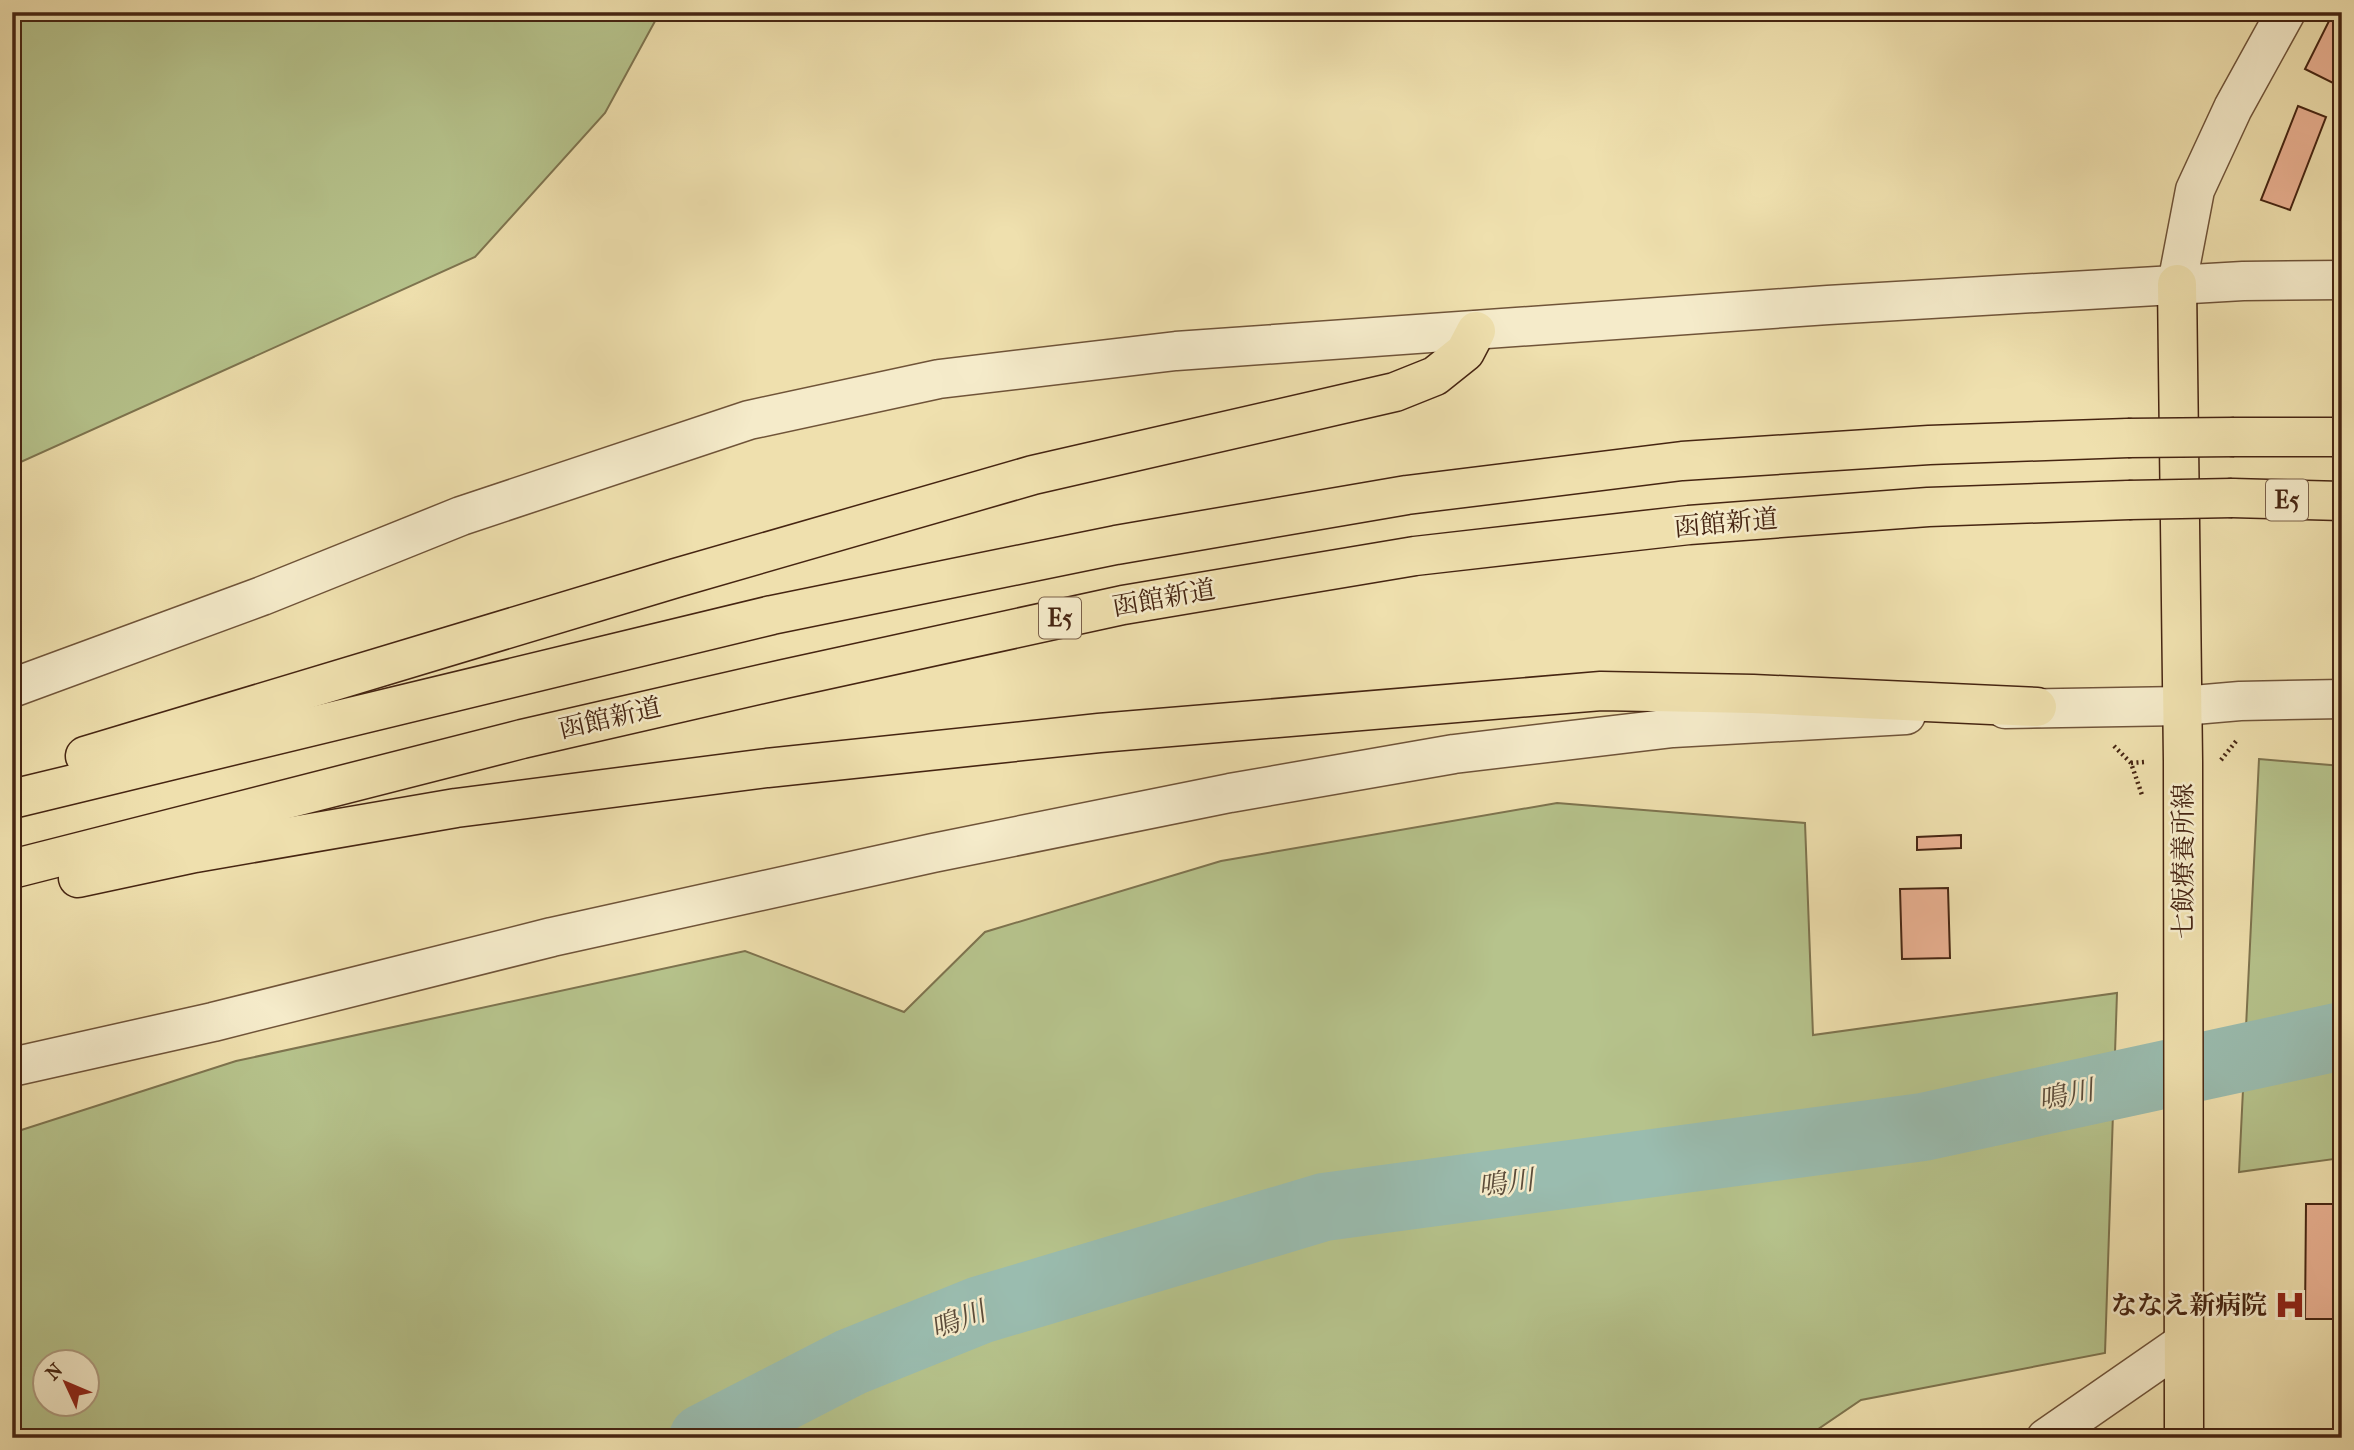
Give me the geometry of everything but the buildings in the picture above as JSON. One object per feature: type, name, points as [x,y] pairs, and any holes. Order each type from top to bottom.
[{"type":"main road","name":"七飯療養所線","points":[[2177,284],[2182,706],[2184,1438]]},
{"type":"main road","points":[[12,778],[676,578],[1033,475],[1395,392],[1435,376],[1465,352],[1476,331]]},
{"type":"main road","name":"E5","points":[[12,799],[772,615],[1116,545],[1407,495],[1682,461],[1929,445],[2128,438],[2342,437]]},
{"type":"main road","name":"函館新道","points":[[12,869],[522,739],[783,679],[1123,605],[1415,556],[1689,525],[1928,507],[2232,498],[2342,501]]},
{"type":"main road","points":[[12,891],[195,853],[456,808],[767,768],[1099,733],[1601,691],[1753,694],[2036,707]]},
{"type":"street","points":[[2177,284],[2195,190],[2233,108],[2286,12]]},
{"type":"street","points":[[12,688],[262,596],[461,516],[750,420],[939,379],[1176,351],[1828,305],[2177,284],[2342,280]]},
{"type":"street","points":[[12,1068],[213,1023],[552,937],[933,853],[1230,793],[1454,754],[1673,728],[2036,707],[2182,706],[2240,701],[2342,699]]},
{"type":"street","points":[[2046,1438],[2183,1343]]},
{"type":"path","points":[[2116,707],[2114,746],[2131,763],[2142,792],[2142,806]]},
{"type":"green space","points":[[12,12],[660,12],[605,113],[475,257],[12,466]]},
{"type":"green space","points":[[2259,759],[2342,766],[2342,1158],[2239,1172]]},
{"type":"green space","points":[[1557,803],[1805,823],[1813,1035],[2117,993],[2105,1353],[1861,1400],[1805,1438],[12,1438],[12,1133],[236,1061],[745,951],[904,1012],[985,932],[1221,861]]},
{"type":"waterway","name":"鳴川","points":[[703,1438],[851,1362],[980,1310],[1324,1207],[1923,1127],[2342,1036]]},
{"type":"place","name":"ななえ新病院","points":[[2290,1305]]}]
